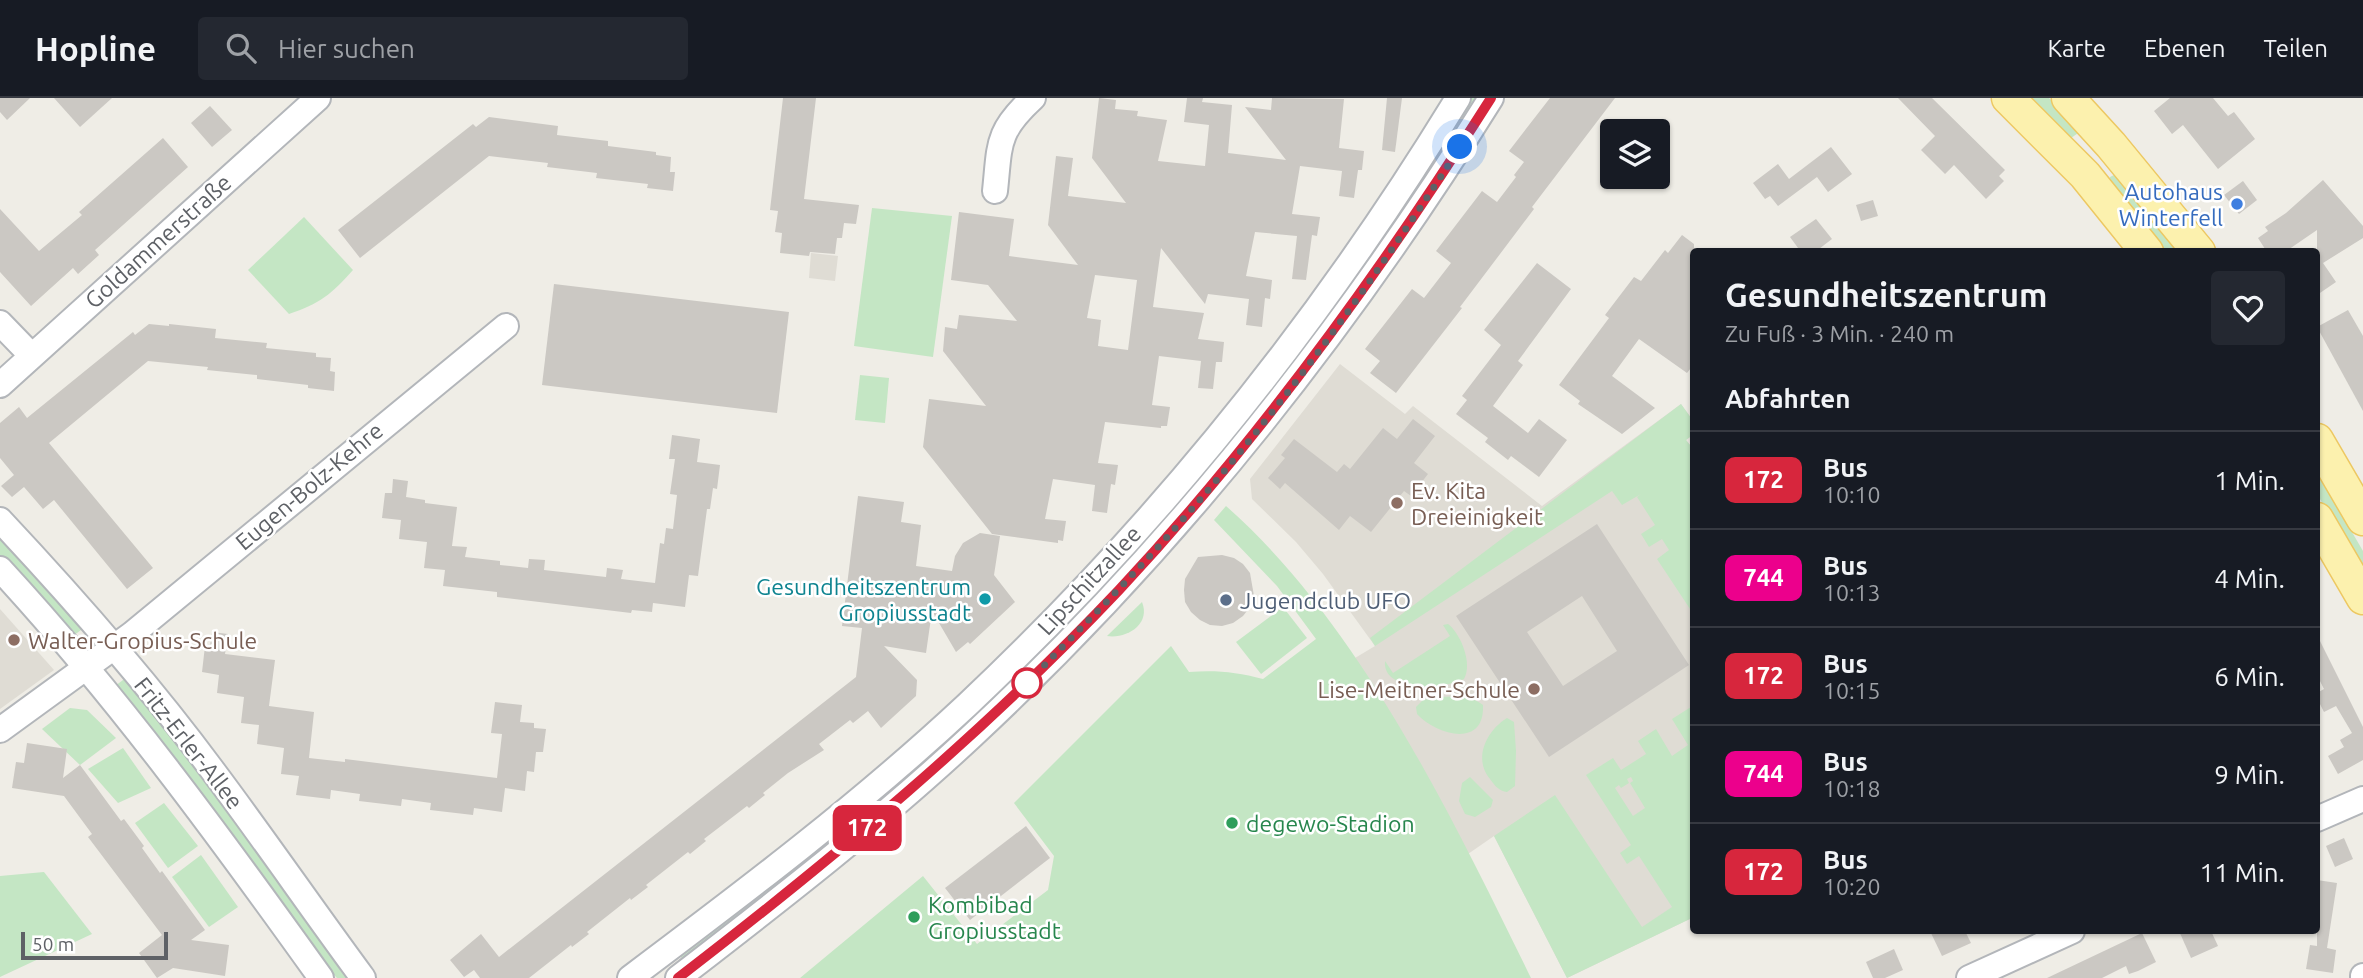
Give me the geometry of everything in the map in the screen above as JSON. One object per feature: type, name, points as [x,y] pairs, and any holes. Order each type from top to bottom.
[{"type":"main road","points":[[2008,98],[2085,175],[2144,248]]},
{"type":"main road","points":[[2068,98],[2116,151],[2196,248]]},
{"type":"main road","points":[[2085,175],[2116,151]]},
{"type":"main road","points":[[2320,445],[2363,519]]},
{"type":"main road","points":[[2320,524],[2363,598]]},
{"type":"street","points":[[995,191],[1002,136],[1013,116],[1033,98]]},
{"type":"street","name":"Lipschitzallee","points":[[630,978],[662,969],[906,759],[1011,662],[1110,560],[1257,388],[1343,274],[1458,98]]},
{"type":"street","name":"Lipschitzallee","points":[[678,978],[869,826],[931,772],[1023,687],[1130,578],[1213,484],[1304,370],[1415,216],[1491,98]]},
{"type":"street","name":"Goldammerstraße","points":[[0,385],[315,99]]},
{"type":"street","points":[[0,323],[31,355]]},
{"type":"street","name":"Eugen-Bolz-Kehre","points":[[0,730],[114,648],[506,326]]},
{"type":"street","points":[[1192,467],[1213,484]]},
{"type":"street","name":"Fritz-Erler-Allee","points":[[0,520],[114,648],[212,770],[363,978]]},
{"type":"street","points":[[1110,560],[1130,578]]},
{"type":"street","name":"Fritz-Erler-Allee","points":[[0,569],[86,667],[180,783],[321,978]]},
{"type":"street","points":[[2320,819],[2363,799]]},
{"type":"street","points":[[1969,978],[2065,934]]},
{"type":"shaded area","points":[[811,253],[838,256],[835,281],[809,278]]},
{"type":"shaded area","name":"Lise-Meitner-Schule","points":[[1340,364],[1405,414],[1413,406],[1542,506],[1681,404],[1690,416],[1690,437],[1686,440],[1690,445],[1690,919],[1567,978],[1494,836],[1468,854],[1412,751],[1355,658],[1375,646],[1323,574],[1296,542],[1252,499],[1250,479]]},
{"type":"shaded area","name":"Walter-Gropius-Schule","points":[[0,609],[54,670],[0,709]]},
{"type":"green space","points":[[1469,98],[1480,98],[1405,215],[1234,444],[1228,439]]},
{"type":"green space","points":[[2032,98],[2049,98],[2081,131],[2071,138]]},
{"type":"green space","points":[[2116,174],[2175,248],[2162,248],[2109,180]]},
{"type":"green space","points":[[872,208],[952,216],[933,357],[854,346]]},
{"type":"green space","points":[[304,217],[353,270],[324,297],[289,314],[248,270]]},
{"type":"green space","points":[[860,375],[889,378],[885,423],[855,420]]},
{"type":"green space","points":[[1681,404],[1690,416],[1690,437],[1686,440],[1690,445],[1690,609],[1657,559],[1669,550],[1662,539],[1649,547],[1641,534],[1655,525],[1637,497],[1641,494],[1622,505],[1612,491],[1375,646],[1370,638]]},
{"type":"green space","points":[[2320,477],[2363,551],[2363,572],[2320,499]]},
{"type":"green space","name":"degewo-Stadion","points":[[1226,506],[1274,554],[1319,607],[1361,665],[1436,790],[1531,978],[800,978],[923,876],[977,944],[1048,890],[1054,856],[1014,803],[1171,646],[1189,672],[1226,672],[1263,679],[1316,639],[1277,586],[1214,520]]},
{"type":"green space","points":[[0,534],[85,627],[73,636],[0,555]]},
{"type":"green space","points":[[1142,602],[1143,617],[1135,628],[1122,635],[1107,636]]},
{"type":"green space","points":[[1283,607],[1307,638],[1261,674],[1236,642]]},
{"type":"green space","points":[[1448,624],[1464,650],[1467,665],[1464,679],[1443,685],[1416,686],[1393,679],[1387,671],[1385,661],[1393,673],[1450,636],[1443,625]]},
{"type":"green space","points":[[127,677],[187,753],[351,978],[337,978],[322,962],[115,686]]},
{"type":"green space","points":[[1456,696],[1478,702],[1483,705],[1482,719],[1476,728],[1468,733],[1458,734],[1436,728],[1417,714],[1416,707],[1423,700]]},
{"type":"green space","points":[[70,708],[87,710],[116,738],[80,765],[42,729]]},
{"type":"green space","points":[[1690,708],[1690,919],[1567,978],[1494,836],[1555,795],[1642,927],[1672,907],[1639,856],[1627,864],[1620,853],[1631,845],[1586,775],[1613,758],[1621,770],[1646,754],[1648,757],[1638,741],[1656,729],[1672,756],[1688,745],[1672,719]],"holes":[[[1631,777],[1633,781],[1630,783],[1645,808],[1633,816],[1615,788],[1629,783],[1627,779]]]},
{"type":"green space","points":[[968,715],[974,721],[879,807],[683,960],[679,954]]},
{"type":"green space","points":[[1507,718],[1514,722],[1516,751],[1515,786],[1507,792],[1497,788],[1490,779],[1485,771],[1482,754],[1493,730]]},
{"type":"green space","points":[[123,748],[151,788],[118,803],[88,769]]},
{"type":"green space","points":[[1470,777],[1493,800],[1491,807],[1475,817],[1465,814],[1459,801],[1462,783]]},
{"type":"green space","points":[[164,803],[198,846],[168,868],[135,823]]},
{"type":"green space","points":[[201,855],[238,907],[209,927],[172,877]]},
{"type":"green space","points":[[44,872],[92,934],[0,977],[0,876]]},
{"type":"building","points":[[0,98],[30,98],[7,120],[0,112]]},
{"type":"building","points":[[54,98],[112,98],[80,127]]},
{"type":"building","points":[[783,98],[816,98],[804,199],[859,205],[856,224],[844,223],[842,238],[837,238],[835,254],[810,252],[809,256],[780,253],[782,233],[775,232],[778,211],[770,210]]},
{"type":"building","points":[[1099,98],[1116,100],[1115,109],[1138,111],[1137,116],[1167,120],[1158,161],[1205,166],[1209,125],[1184,122],[1187,98],[1203,98],[1202,102],[1232,105],[1228,153],[1286,160],[1245,107],[1271,110],[1272,98],[1344,99],[1339,148],[1364,151],[1354,198],[1339,196],[1342,171],[1300,166],[1292,214],[1320,217],[1317,236],[1312,235],[1306,280],[1292,279],[1297,236],[1255,232],[1246,276],[1272,280],[1270,299],[1265,298],[1262,327],[1246,325],[1249,299],[1208,294],[1205,304],[1161,248],[1153,307],[1204,313],[1198,339],[1224,342],[1222,362],[1216,362],[1213,389],[1198,388],[1201,361],[1159,356],[1152,405],[1170,407],[1167,426],[1161,428],[1105,422],[1098,463],[1118,465],[1115,485],[1111,484],[1107,513],[1092,511],[1095,485],[1053,479],[1045,519],[1066,521],[1063,541],[1058,540],[1058,543],[992,534],[923,447],[929,399],[986,406],[943,351],[945,327],[957,329],[959,315],[1017,321],[988,285],[951,280],[959,212],[1014,219],[1009,256],[1078,265],[1048,225],[1056,156],[1073,158],[1068,196],[1126,203],[1092,158]],"holes":[[[1095,275],[1137,280],[1128,350],[1098,346],[1101,320],[1087,318]]]},
{"type":"building","points":[[1387,98],[1402,98],[1395,152],[1382,150]]},
{"type":"building","points":[[1550,98],[1615,98],[1532,207],[1534,209],[1460,307],[1462,308],[1396,393],[1370,373],[1380,361],[1365,349],[1412,289],[1424,298],[1451,263],[1436,251],[1482,191],[1497,202],[1516,177],[1514,175],[1524,162],[1509,151]]},
{"type":"building","points":[[1898,98],[1932,98],[2005,170],[1999,176],[2004,181],[1986,199],[1954,165],[1945,174],[1921,150],[1935,136]]},
{"type":"building","points":[[2170,98],[2213,98],[2228,116],[2234,112],[2255,139],[2218,169],[2183,125],[2172,134],[2154,111]]},
{"type":"building","points":[[210,106],[232,130],[212,147],[191,123]]},
{"type":"building","points":[[489,117],[558,126],[557,135],[608,141],[608,146],[656,152],[656,155],[671,157],[670,172],[675,172],[673,191],[647,188],[648,184],[596,178],[597,173],[547,167],[548,163],[489,156],[360,258],[338,230],[473,124],[476,127]]},
{"type":"building","points":[[163,138],[188,167],[95,250],[99,255],[78,274],[73,268],[31,306],[0,272],[0,209],[39,251],[82,215],[79,212]]},
{"type":"building","points":[[1831,147],[1852,174],[1828,192],[1817,177],[1778,206],[1770,196],[1765,199],[1753,183],[1778,164],[1789,179]]},
{"type":"building","points":[[2323,180],[2363,226],[2363,238],[2323,263],[2336,282],[2320,293],[2320,248],[2317,248],[2317,230],[2291,248],[2264,248],[2258,238],[2268,231],[2265,227],[2286,213]]},
{"type":"building","points":[[2243,181],[2257,200],[2239,214],[2224,195]]},
{"type":"building","points":[[1873,200],[1878,216],[1861,221],[1856,205]]},
{"type":"building","points":[[1816,219],[1832,239],[1820,248],[1798,248],[1790,237]]},
{"type":"building","points":[[1682,235],[1694,244],[1694,248],[1690,248],[1690,369],[1687,373],[1639,339],[1612,376],[1655,408],[1622,434],[1578,404],[1580,401],[1559,385],[1609,318],[1605,315],[1634,277],[1641,281],[1665,250],[1668,253]]},
{"type":"building","points":[[1537,263],[1571,289],[1518,361],[1523,365],[1493,406],[1528,433],[1539,419],[1567,440],[1539,477],[1511,456],[1508,460],[1485,442],[1488,438],[1456,414],[1467,400],[1462,396],[1501,345],[1484,330]]},
{"type":"building","points":[[554,284],[789,312],[777,413],[542,385]]},
{"type":"building","points":[[2348,310],[2363,336],[2363,411],[2320,332],[2320,325]]},
{"type":"building","points":[[149,324],[216,329],[215,338],[267,343],[266,348],[316,353],[316,357],[331,358],[330,371],[335,372],[334,391],[257,379],[257,375],[207,370],[208,367],[148,361],[49,443],[153,568],[127,589],[54,500],[43,509],[24,487],[12,497],[1,486],[14,475],[0,458],[0,423],[19,407],[27,418],[133,332],[135,335]]},
{"type":"building","points":[[1413,419],[1435,436],[1414,463],[1428,474],[1411,496],[1404,491],[1371,532],[1350,516],[1339,530],[1285,483],[1280,489],[1268,478],[1285,458],[1281,455],[1294,439],[1337,472],[1344,464],[1350,469],[1383,428],[1397,439]]},
{"type":"building","points":[[672,435],[700,439],[697,462],[720,465],[717,489],[713,488],[710,509],[707,509],[698,576],[689,575],[685,607],[653,603],[652,612],[632,610],[631,613],[497,597],[497,592],[443,586],[445,570],[424,568],[427,542],[399,539],[401,520],[382,518],[385,493],[392,493],[393,479],[408,481],[406,497],[425,500],[425,503],[457,507],[452,546],[467,547],[465,557],[528,568],[529,559],[545,560],[544,570],[606,577],[607,568],[623,570],[621,579],[655,583],[660,543],[664,544],[666,528],[673,529],[677,495],[670,494],[675,459],[669,459]]},
{"type":"building","points":[[858,496],[904,502],[901,522],[921,525],[916,566],[952,571],[955,556],[963,543],[980,533],[1000,536],[994,575],[1015,602],[970,644],[968,642],[956,652],[932,611],[926,653],[884,646],[917,680],[916,696],[881,728],[868,711],[853,723],[850,720],[819,744],[824,750],[788,773],[749,808],[747,806],[704,839],[706,841],[690,854],[688,852],[646,885],[648,887],[587,932],[589,934],[529,978],[480,978],[474,970],[464,977],[450,960],[481,934],[499,957],[856,677],[862,628],[842,626]]},
{"type":"building","points":[[1597,524],[1689,665],[1549,757],[1456,616]],"holes":[[[1582,596],[1617,651],[1563,686],[1527,632]]]},
{"type":"building","points":[[1222,555],[1243,564],[1250,573],[1254,596],[1243,616],[1233,623],[1210,625],[1191,612],[1185,602],[1185,579],[1198,557]]},
{"type":"building","points":[[212,632],[228,634],[225,654],[275,660],[269,706],[314,712],[309,758],[345,762],[345,759],[497,778],[502,734],[491,733],[495,702],[522,705],[520,722],[534,723],[534,728],[546,729],[543,752],[536,752],[534,772],[527,771],[525,791],[505,788],[502,812],[474,808],[473,815],[430,810],[431,803],[402,799],[401,806],[359,801],[360,794],[331,790],[330,799],[296,795],[299,776],[281,774],[284,748],[257,744],[259,725],[241,723],[244,697],[217,693],[219,675],[202,672],[205,646],[210,646]]},
{"type":"building","points":[[2320,641],[2363,727],[2363,760],[2338,774],[2328,756],[2344,747],[2340,740],[2352,733],[2336,706],[2324,712],[2320,704],[2320,691],[2324,689],[2320,681]]},
{"type":"building","points":[[27,743],[67,749],[63,778],[80,765],[121,821],[124,819],[160,873],[162,871],[205,930],[191,940],[229,945],[225,976],[173,968],[157,978],[139,953],[162,935],[88,837],[92,834],[64,796],[12,788],[16,762],[24,763]]},
{"type":"building","points":[[1026,826],[1050,858],[970,920],[945,888]]},
{"type":"building","points":[[2344,838],[2353,859],[2335,867],[2326,846]]},
{"type":"building","points":[[2320,880],[2337,883],[2327,948],[2336,950],[2333,973],[2306,969],[2310,945],[2317,946],[2317,934],[2320,934]]},
{"type":"building","points":[[1931,934],[1966,934],[1971,943],[1942,956]]},
{"type":"building","points":[[2140,934],[2142,934],[2156,962],[2129,974],[2126,966],[2102,978],[2047,978]]},
{"type":"building","points":[[2180,934],[2212,934],[2218,946],[2191,958]]},
{"type":"building","points":[[1894,949],[1903,970],[1885,978],[1873,978],[1866,962]]},
{"type":"bus line","name":"172","points":[[678,978],[803,880],[921,781],[1019,691],[1119,590],[1243,448],[1324,345],[1415,216],[1491,98]]},
{"type":"place","name":"Autohaus Winterfell","points":[[2237,204]]},
{"type":"place","name":"Ev. Kita Dreieinigkeit","points":[[1397,503]]},
{"type":"place","name":"Gesundheitszentrum Gropiusstadt","points":[[985,599]]},
{"type":"place","name":"Jugendclub UFO","points":[[1226,600]]},
{"type":"place","name":"Walter-Gropius-Schule","points":[[14,640]]},
{"type":"place","name":"Lise-Meitner-Schule","points":[[1534,689]]},
{"type":"place","name":"degewo-Stadion","points":[[1232,823]]},
{"type":"place","name":"Kombibad Gropiusstadt","points":[[914,917]]},
{"type":"route","points":[[1027,683],[1143,564],[1243,448],[1355,302],[1460,147]]}]
